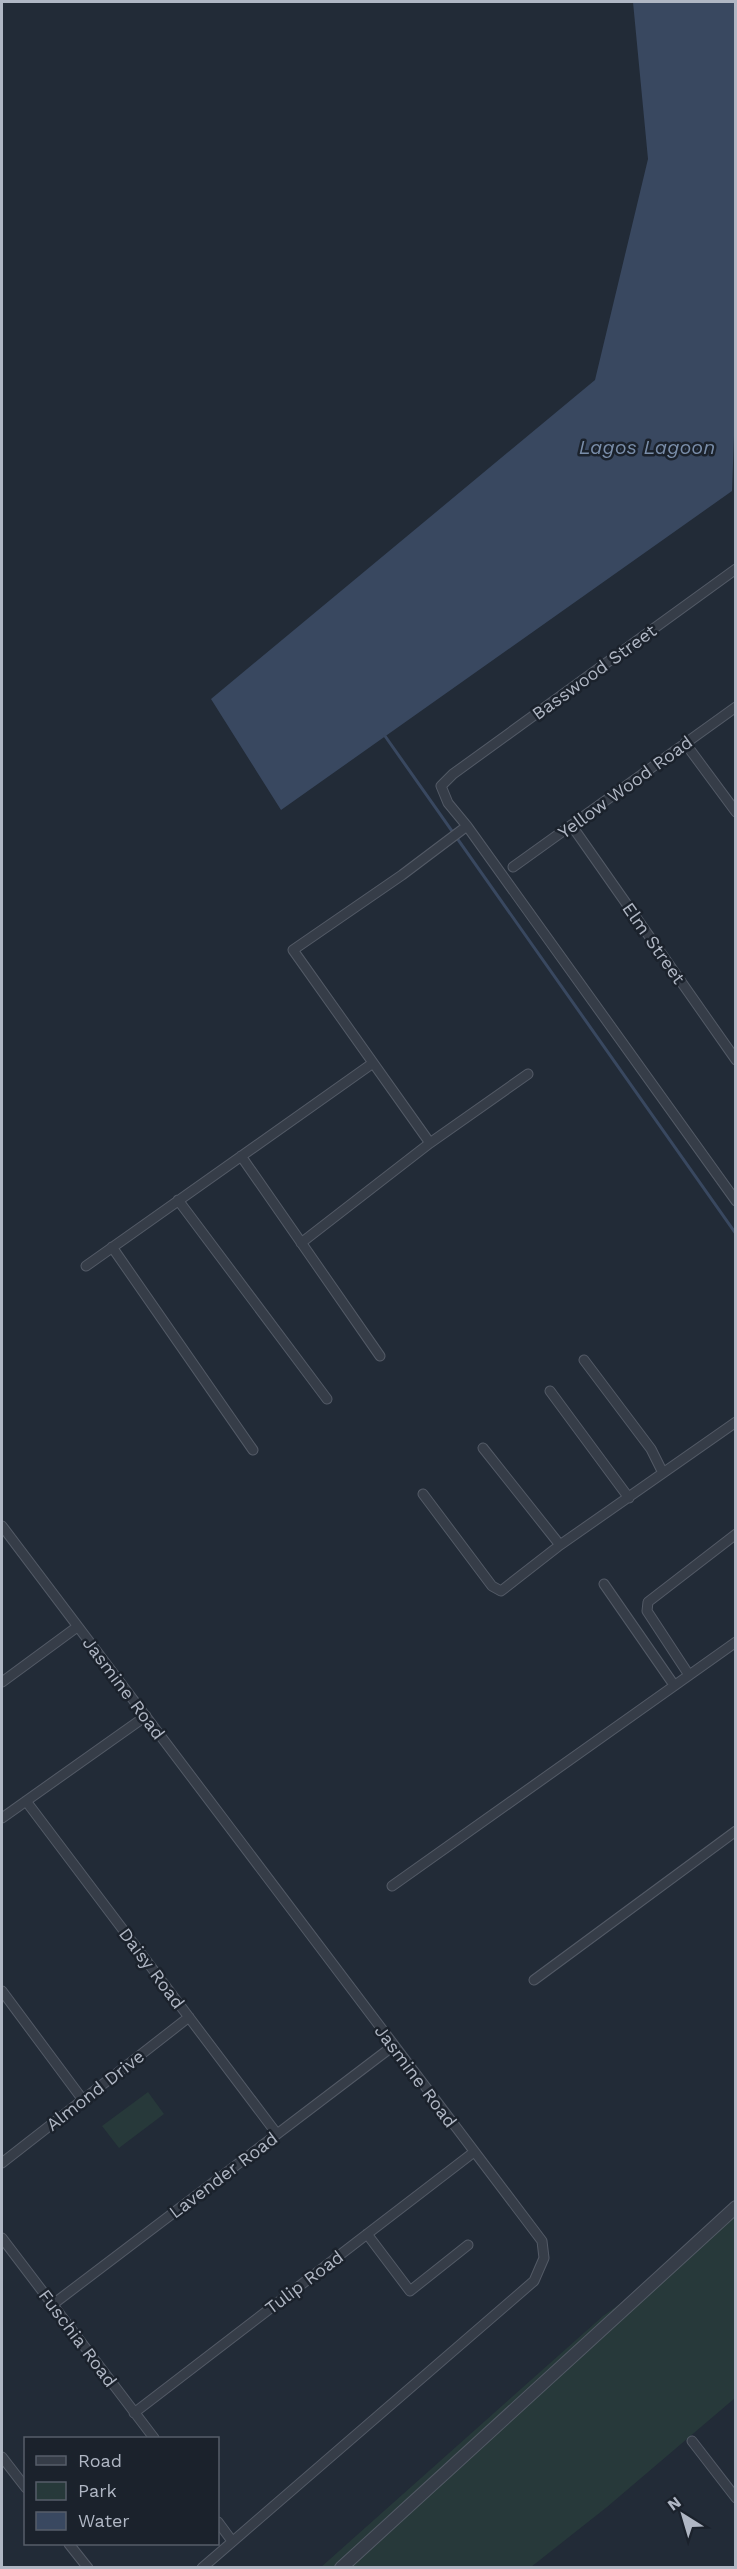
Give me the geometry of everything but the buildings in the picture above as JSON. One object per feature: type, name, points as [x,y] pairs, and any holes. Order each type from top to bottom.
[{"type":"street","name":"Basswood Street","points":[[465,828],[442,792],[441,786],[453,774],[735,570]]},
{"type":"street","name":"Yellow Wood Road","points":[[513,867],[735,707]]},
{"type":"street","points":[[685,743],[735,812]]},
{"type":"street","name":"Elm Street","points":[[572,826],[735,1060]]},
{"type":"street","points":[[430,1143],[293,950],[465,828],[735,1202]]},
{"type":"street","points":[[86,1266],[373,1063]]},
{"type":"street","points":[[301,1243],[430,1143],[528,1074]]},
{"type":"street","points":[[241,1156],[380,1356]]},
{"type":"street","points":[[178,1200],[327,1399]]},
{"type":"street","points":[[111,1247],[253,1450]]},
{"type":"street","points":[[584,1360],[651,1449],[663,1473]]},
{"type":"street","points":[[550,1391],[629,1498]]},
{"type":"street","points":[[423,1494],[492,1586],[501,1592],[560,1545],[735,1422]]},
{"type":"street","points":[[483,1448],[560,1545]]},
{"type":"street","name":"Jasmine Road","points":[[2,1526],[542,2241],[544,2258],[534,2281],[202,2568]]},
{"type":"street","points":[[689,1674],[647,1611],[648,1602],[735,1534]]},
{"type":"street","points":[[604,1584],[674,1685]]},
{"type":"street","points":[[2,1682],[77,1627]]},
{"type":"street","points":[[392,1886],[735,1642]]},
{"type":"street","points":[[2,1818],[146,1716]]},
{"type":"street","name":"Daisy Road","points":[[26,1801],[277,2134]]},
{"type":"street","points":[[534,1980],[735,1831]]},
{"type":"street","points":[[2,1993],[83,2100]]},
{"type":"street","name":"Almond Drive","points":[[2,2163],[189,2017]]},
{"type":"street","name":"Lavender Road","points":[[52,2305],[393,2046]]},
{"type":"street","name":"Tulip Road","points":[[134,2413],[474,2152]]},
{"type":"street","points":[[341,2568],[735,2207]]},
{"type":"street","points":[[367,2234],[410,2291],[468,2245]]},
{"type":"street","name":"Fuschia Road","points":[[2,2238],[152,2437]]},
{"type":"street","points":[[692,2441],[735,2498]]},
{"type":"street","points":[[2,2457],[24,2485]]},
{"type":"street","points":[[219,2523],[232,2541]]},
{"type":"street","points":[[70,2545],[88,2568]]},
{"type":"green space","points":[[148,2092],[164,2114],[119,2148],[102,2126]]},
{"type":"green space","points":[[735,2209],[735,2398],[607,2507],[531,2567],[320,2568],[603,2316],[670,2268]]},
{"type":"water","name":"Lagos Lagoon","points":[[633,2],[735,2],[736,381],[732,491],[281,810],[211,699],[595,380],[648,159]]},
{"type":"waterway","points":[[385,736],[736,1234]]}]
